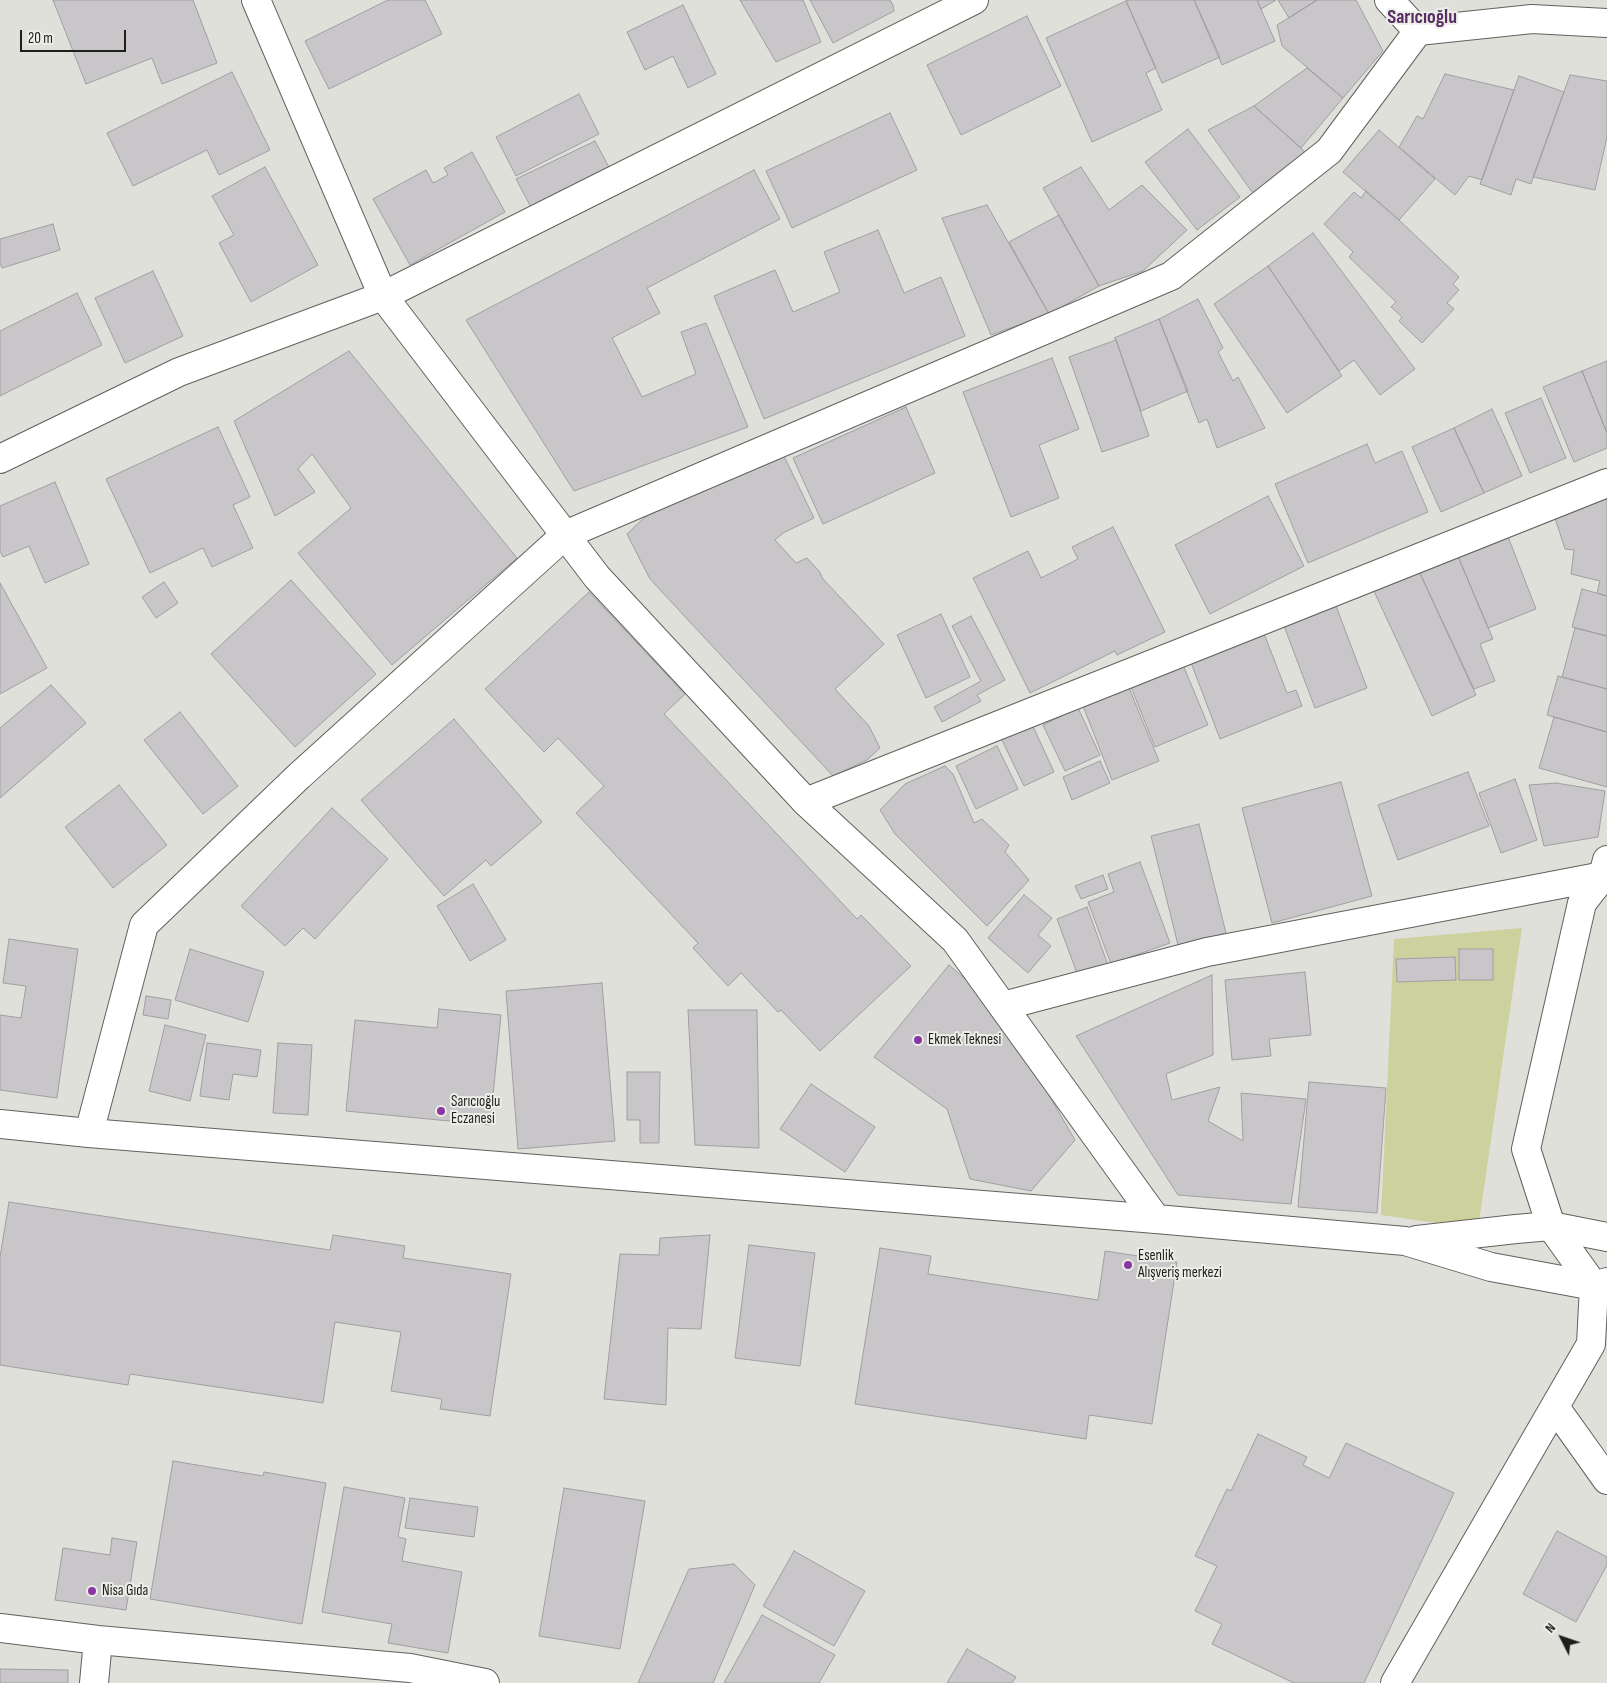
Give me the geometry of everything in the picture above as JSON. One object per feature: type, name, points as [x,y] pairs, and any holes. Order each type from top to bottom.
[{"type":"street","points":[[256,0],[383,296],[597,578],[806,802],[955,940],[1156,1219]]},
{"type":"street","points":[[0,459],[179,372],[383,296],[974,0]]},
{"type":"street","points":[[1389,0],[1418,31]]},
{"type":"street","points":[[89,1133],[144,925],[298,776],[565,535],[1171,276],[1329,151],[1418,31],[1534,9],[1607,24]]},
{"type":"street","points":[[806,802],[1607,483]]},
{"type":"street","points":[[1003,1006],[1207,952],[1605,868]]},
{"type":"street","points":[[1395,1683],[1591,1344],[1600,1284],[1551,1226],[1526,1149],[1582,903],[1605,868]]},
{"type":"street","points":[[0,1124],[89,1133],[1156,1219],[1405,1242],[1491,1267],[1600,1284]]},
{"type":"street","points":[[1405,1242],[1551,1226],[1607,1237]]},
{"type":"street","points":[[1555,1407],[1607,1480]]},
{"type":"street","points":[[0,1628],[98,1640],[410,1668],[485,1683]]},
{"type":"street","points":[[94,1683],[98,1640]]},
{"type":"green space","points":[[1522,928],[1478,1229],[1381,1215],[1394,939]]},
{"type":"building","points":[[53,0],[193,0],[217,63],[162,84],[152,58],[86,84]]},
{"type":"building","points":[[388,0],[425,0],[442,34],[329,89],[305,41]]},
{"type":"building","points":[[740,0],[803,0],[821,42],[776,62]]},
{"type":"building","points":[[810,0],[890,0],[894,11],[833,43]]},
{"type":"building","points":[[1194,0],[1220,57],[1162,83],[1126,1]]},
{"type":"building","points":[[1194,0],[1257,0],[1275,41],[1222,65]]},
{"type":"building","points":[[1257,0],[1276,0],[1261,9]]},
{"type":"building","points":[[1278,0],[1317,0],[1289,18]]},
{"type":"building","points":[[1317,0],[1356,0],[1383,51],[1343,98],[1282,46],[1277,25]]},
{"type":"building","points":[[1126,1],[1156,68],[1146,73],[1162,110],[1092,142],[1046,38]]},
{"type":"building","points":[[683,5],[716,74],[688,88],[673,56],[645,70],[627,32]]},
{"type":"building","points":[[1027,16],[1061,86],[961,135],[927,65]]},
{"type":"building","points":[[1307,68],[1343,98],[1301,148],[1254,106]]},
{"type":"building","points":[[232,72],[270,150],[219,175],[207,150],[133,186],[107,133]]},
{"type":"building","points":[[1445,74],[1514,90],[1482,180],[1469,176],[1455,195],[1399,147],[1417,116],[1423,119]]},
{"type":"building","points":[[1570,75],[1607,81],[1607,137],[1595,190],[1533,177]]},
{"type":"building","points":[[1519,76],[1564,92],[1531,184],[1516,179],[1511,195],[1480,184]]},
{"type":"building","points":[[579,94],[599,134],[516,176],[496,137]]},
{"type":"building","points":[[1254,106],[1305,152],[1257,199],[1208,130]]},
{"type":"building","points":[[890,113],[917,170],[792,228],[766,171]]},
{"type":"building","points":[[1188,129],[1240,197],[1197,230],[1145,162]]},
{"type":"building","points":[[1379,130],[1435,179],[1399,220],[1343,172]]},
{"type":"building","points":[[595,141],[611,171],[533,211],[516,179]]},
{"type":"building","points":[[472,152],[505,212],[410,265],[373,199],[426,170],[433,183],[448,175],[444,168]]},
{"type":"building","points":[[265,167],[318,265],[251,302],[219,243],[234,235],[212,196]]},
{"type":"building","points":[[1081,167],[1109,210],[1142,185],[1187,230],[1143,271],[1099,286],[1043,188]]},
{"type":"building","points":[[754,170],[780,219],[647,288],[660,313],[612,338],[642,397],[696,374],[681,332],[706,323],[748,427],[574,491],[466,320]]},
{"type":"building","points":[[1366,191],[1459,277],[1453,284],[1459,290],[1447,303],[1454,309],[1422,343],[1399,321],[1402,317],[1391,307],[1396,302],[1349,257],[1353,252],[1324,224],[1354,192],[1361,198]]},
{"type":"building","points":[[987,205],[1049,314],[991,335],[942,218]]},
{"type":"building","points":[[1059,215],[1099,286],[1049,314],[1009,242]]},
{"type":"building","points":[[53,224],[60,250],[2,268],[0,263],[0,239]]},
{"type":"building","points":[[878,230],[904,293],[941,277],[965,336],[764,419],[714,296],[775,270],[793,312],[840,292],[824,252]]},
{"type":"building","points":[[1313,233],[1415,369],[1380,395],[1354,360],[1339,371],[1268,266]]},
{"type":"building","points":[[1268,266],[1342,376],[1287,413],[1214,304]]},
{"type":"building","points":[[153,271],[183,336],[125,363],[95,298]]},
{"type":"building","points":[[77,293],[102,345],[0,396],[0,331]]},
{"type":"building","points":[[1198,299],[1223,348],[1218,352],[1233,381],[1238,377],[1265,428],[1217,448],[1207,419],[1199,423],[1159,319]]},
{"type":"building","points":[[1159,319],[1188,391],[1141,411],[1114,338]]},
{"type":"building","points":[[1116,340],[1149,436],[1102,452],[1069,357]]},
{"type":"building","points":[[349,351],[517,558],[392,665],[298,553],[351,508],[312,454],[298,469],[315,492],[275,516],[234,421]]},
{"type":"building","points":[[1052,358],[1079,429],[1039,445],[1059,498],[1011,517],[963,392]]},
{"type":"building","points":[[1607,361],[1607,433],[1582,371]]},
{"type":"building","points":[[1582,371],[1607,433],[1607,448],[1574,462],[1543,387]]},
{"type":"building","points":[[1541,398],[1566,458],[1530,473],[1505,413]]},
{"type":"building","points":[[906,407],[935,473],[823,524],[793,458]]},
{"type":"building","points":[[1492,409],[1522,476],[1484,493],[1454,428]]},
{"type":"building","points":[[218,427],[250,497],[233,505],[253,548],[212,567],[203,548],[150,573],[106,479]]},
{"type":"building","points":[[1454,428],[1484,493],[1441,512],[1412,447]]},
{"type":"building","points":[[1367,444],[1375,463],[1402,451],[1428,512],[1308,563],[1275,484]]},
{"type":"building","points":[[781,450],[814,518],[783,533],[775,540],[796,563],[807,558],[819,571],[823,579],[884,644],[835,689],[869,726],[880,748],[867,760],[833,776],[650,579],[627,534],[645,517]]},
{"type":"building","points":[[55,482],[89,564],[45,583],[29,546],[3,557],[0,551],[0,506]]},
{"type":"building","points":[[1268,496],[1304,566],[1210,614],[1175,545]]},
{"type":"building","points":[[1607,498],[1607,596],[1597,593],[1600,581],[1571,574],[1574,550],[1565,549],[1555,518]]},
{"type":"building","points":[[1113,527],[1165,632],[1117,655],[1115,651],[1030,693],[973,578],[1028,551],[1041,578],[1078,559],[1072,547]]},
{"type":"building","points":[[1507,534],[1536,609],[1488,628],[1457,554]]},
{"type":"building","points":[[1457,554],[1493,639],[1480,644],[1495,681],[1474,689],[1418,569]]},
{"type":"building","points":[[1418,569],[1476,695],[1432,716],[1373,589]]},
{"type":"building","points":[[291,580],[376,674],[295,747],[211,654]]},
{"type":"building","points":[[164,582],[178,603],[156,618],[142,597]]},
{"type":"building","points":[[0,583],[47,668],[0,694]]},
{"type":"building","points":[[1582,589],[1607,596],[1607,636],[1572,627]]},
{"type":"building","points":[[589,592],[685,694],[664,714],[857,919],[861,915],[911,966],[820,1051],[781,1010],[778,1012],[741,973],[728,986],[693,948],[698,943],[576,813],[604,786],[558,738],[544,752],[485,689]]},
{"type":"building","points":[[1336,606],[1367,688],[1315,708],[1284,626]]},
{"type":"building","points":[[941,614],[970,677],[926,698],[897,635]]},
{"type":"building","points":[[971,616],[1005,680],[977,695],[981,701],[942,722],[934,707],[981,681],[952,626]]},
{"type":"building","points":[[1575,628],[1607,636],[1607,689],[1562,677]]},
{"type":"building","points":[[1263,631],[1287,693],[1296,690],[1302,706],[1220,739],[1190,660]]},
{"type":"building","points":[[1181,660],[1208,725],[1155,747],[1129,682]]},
{"type":"building","points":[[1558,676],[1607,689],[1607,732],[1547,715]]},
{"type":"building","points":[[51,685],[86,723],[0,798],[0,728]]},
{"type":"building","points":[[1129,688],[1159,761],[1112,780],[1083,706]]},
{"type":"building","points":[[1078,708],[1100,755],[1065,771],[1043,725]]},
{"type":"building","points":[[180,712],[238,786],[203,814],[144,740]]},
{"type":"building","points":[[1554,717],[1607,732],[1607,787],[1539,768]]},
{"type":"building","points":[[454,719],[542,822],[491,866],[486,860],[444,896],[361,800]]},
{"type":"building","points":[[1032,724],[1054,772],[1024,786],[1001,738]]},
{"type":"building","points":[[997,746],[1018,789],[976,809],[956,766]]},
{"type":"building","points":[[1100,761],[1110,783],[1072,800],[1063,777]]},
{"type":"building","points":[[945,766],[953,774],[974,823],[982,819],[1009,845],[1005,852],[1029,880],[987,926],[895,834],[880,810],[905,784]]},
{"type":"building","points":[[1468,772],[1489,826],[1398,860],[1378,805]]},
{"type":"building","points":[[1515,779],[1537,840],[1501,853],[1479,793]]},
{"type":"building","points":[[1341,782],[1372,896],[1272,923],[1242,808]]},
{"type":"building","points":[[1556,783],[1605,791],[1598,837],[1544,846],[1529,785]]},
{"type":"building","points":[[119,785],[167,845],[113,888],[65,827]]},
{"type":"building","points":[[332,808],[388,859],[315,939],[303,928],[285,946],[241,906]]},
{"type":"building","points":[[1199,824],[1226,933],[1178,945],[1151,836]]},
{"type":"building","points":[[1140,862],[1170,943],[1111,964],[1088,902],[1114,892],[1108,874]]},
{"type":"building","points":[[1103,875],[1108,889],[1081,899],[1075,886]]},
{"type":"building","points":[[473,884],[506,940],[470,961],[437,906]]},
{"type":"building","points":[[1024,895],[1052,918],[1038,935],[1051,946],[1028,973],[988,938]]},
{"type":"building","points":[[1087,907],[1108,965],[1078,976],[1057,919]]},
{"type":"building","points":[[9,939],[78,949],[57,1098],[0,1090],[0,1015],[21,1018],[26,986],[3,983]]},
{"type":"building","points":[[190,949],[264,972],[248,1022],[175,1000]]},
{"type":"building","points":[[1459,949],[1493,949],[1493,980],[1459,980]]},
{"type":"building","points":[[1455,957],[1456,980],[1397,982],[1396,959]]},
{"type":"building","points":[[949,965],[972,985],[1015,1037],[1075,1140],[1031,1191],[970,1179],[947,1109],[874,1057]]},
{"type":"building","points":[[1305,972],[1311,1035],[1269,1039],[1271,1056],[1232,1060],[1225,980]]},
{"type":"building","points":[[1212,975],[1213,1055],[1166,1074],[1172,1100],[1220,1087],[1208,1121],[1243,1141],[1241,1093],[1306,1099],[1291,1204],[1178,1195],[1076,1036]]},
{"type":"building","points":[[602,983],[615,1141],[518,1149],[506,991]]},
{"type":"building","points":[[146,996],[171,1000],[168,1019],[143,1015]]},
{"type":"building","points":[[439,1009],[501,1015],[490,1125],[346,1111],[355,1020],[437,1028]]},
{"type":"building","points":[[688,1010],[757,1010],[759,1148],[695,1145]]},
{"type":"building","points":[[165,1025],[206,1035],[190,1101],[149,1091]]},
{"type":"building","points":[[207,1043],[261,1050],[257,1077],[233,1074],[229,1100],[200,1096]]},
{"type":"building","points":[[278,1043],[312,1045],[308,1115],[273,1113]]},
{"type":"building","points":[[627,1072],[660,1072],[659,1143],[640,1143],[640,1120],[627,1120]]},
{"type":"building","points":[[1309,1082],[1386,1088],[1377,1213],[1298,1207]]},
{"type":"building","points":[[811,1084],[875,1127],[845,1172],[780,1129]]},
{"type":"building","points":[[9,1202],[330,1250],[333,1235],[405,1246],[403,1258],[511,1274],[490,1416],[440,1409],[442,1399],[391,1391],[401,1332],[335,1322],[323,1403],[130,1374],[128,1385],[0,1365],[0,1257]]},
{"type":"building","points":[[710,1235],[701,1329],[668,1328],[666,1405],[604,1399],[620,1254],[659,1255],[660,1238]]},
{"type":"building","points":[[749,1245],[815,1253],[800,1366],[735,1358]]},
{"type":"building","points":[[880,1248],[931,1256],[928,1274],[1098,1300],[1105,1251],[1177,1262],[1152,1424],[1089,1415],[1086,1439],[855,1404]]},
{"type":"building","points":[[1258,1434],[1307,1457],[1303,1465],[1329,1478],[1346,1443],[1454,1493],[1364,1683],[1294,1683],[1212,1644],[1222,1624],[1195,1611],[1217,1566],[1195,1556],[1227,1489],[1231,1491]]},
{"type":"building","points":[[173,1461],[263,1476],[264,1472],[326,1483],[302,1624],[150,1599]]},
{"type":"building","points":[[344,1487],[405,1498],[398,1537],[406,1539],[402,1561],[462,1572],[448,1653],[388,1643],[392,1624],[322,1612]]},
{"type":"building","points":[[564,1488],[645,1501],[620,1649],[539,1636]]},
{"type":"building","points":[[410,1498],[478,1507],[474,1537],[405,1528]]},
{"type":"building","points":[[1557,1531],[1607,1557],[1607,1565],[1576,1622],[1523,1594]]},
{"type":"building","points":[[112,1538],[137,1542],[126,1610],[55,1600],[63,1548],[110,1555]]},
{"type":"building","points":[[794,1551],[865,1591],[834,1646],[763,1606]]},
{"type":"building","points":[[734,1564],[755,1585],[713,1683],[638,1683],[689,1569]]},
{"type":"building","points":[[762,1615],[835,1655],[819,1683],[724,1683]]},
{"type":"building","points":[[967,1649],[1016,1677],[1012,1683],[947,1683]]},
{"type":"building","points":[[0,1669],[68,1670],[68,1683],[0,1683]]},
{"type":"place","name":"Ekmek Teknesi","points":[[918,1040]]},
{"type":"place","name":"Sarıcıoğlu Eczanesi","points":[[441,1111]]},
{"type":"place","name":"Esenlik Alışveriş merkezi","points":[[1128,1265]]},
{"type":"place","name":"Nisa Gıda","points":[[92,1591]]},
{"type":"district","name":"Sarıcıoğlu","points":[[1422,18]]}]
